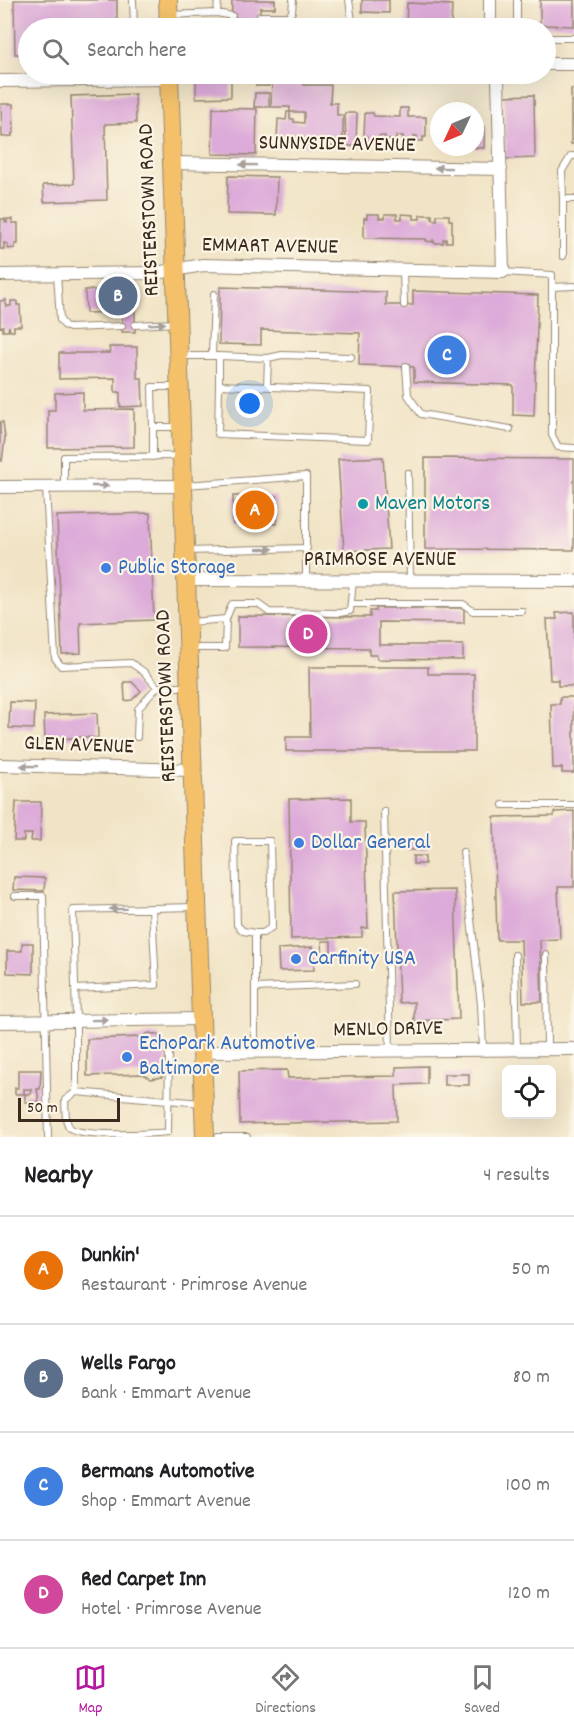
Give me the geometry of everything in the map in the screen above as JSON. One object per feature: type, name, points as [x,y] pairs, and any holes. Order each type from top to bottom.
[{"type":"main road","name":"REISTERSTOWN ROAD","points":[[170,84],[206,1137]]},
{"type":"street","points":[[490,0],[490,18]]},
{"type":"street","points":[[556,64],[574,64]]},
{"type":"street","points":[[0,81],[18,80]]},
{"type":"street","points":[[498,84],[503,272]]},
{"type":"street","name":"SUNNYSIDE AVENUE","points":[[172,163],[501,169]]},
{"type":"street","name":"EMMART AVENUE","points":[[0,275],[156,273],[202,265],[503,272]]},
{"type":"street","points":[[0,487],[183,486]]},
{"type":"street","name":"PRIMROSE AVENUE","points":[[187,580],[574,581]]},
{"type":"street","name":"GLEN AVENUE","points":[[0,765],[193,770]]},
{"type":"street","points":[[0,1022],[201,1019]]},
{"type":"street","name":"MENLO DRIVE","points":[[202,1053],[574,1049]]},
{"type":"lane","points":[[133,0],[134,18]]},
{"type":"lane","points":[[217,13],[218,0]]},
{"type":"lane","points":[[260,16],[288,16],[292,12],[292,0]]},
{"type":"lane","points":[[349,0],[352,18]]},
{"type":"lane","points":[[517,0],[517,18]]},
{"type":"lane","points":[[168,15],[217,13],[232,16]]},
{"type":"lane","points":[[556,38],[574,38]]},
{"type":"lane","points":[[563,256],[562,171],[571,156],[574,156]]},
{"type":"lane","points":[[563,198],[574,199]]},
{"type":"lane","points":[[403,270],[404,305]]},
{"type":"lane","points":[[503,272],[552,275],[552,435],[558,447],[574,448]]},
{"type":"lane","points":[[57,274],[60,320],[64,326],[70,328],[122,326]]},
{"type":"lane","points":[[552,287],[574,286]]},
{"type":"lane","points":[[214,294],[215,356],[219,386],[218,434],[368,440],[370,391],[219,386]]},
{"type":"lane","points":[[135,325],[178,322]]},
{"type":"lane","points":[[179,356],[351,357]]},
{"type":"lane","points":[[267,387],[268,358]]},
{"type":"lane","points":[[406,366],[408,395],[421,414],[510,429]]},
{"type":"lane","points":[[153,457],[152,387],[180,387]]},
{"type":"lane","points":[[153,427],[182,427]]},
{"type":"lane","points":[[64,487],[64,457],[182,456]]},
{"type":"lane","points":[[408,473],[410,581]]},
{"type":"lane","points":[[183,486],[306,476],[306,580]]},
{"type":"lane","points":[[46,487],[55,657],[61,666],[131,663],[144,672],[157,687],[190,687]]},
{"type":"lane","points":[[186,551],[307,548]]},
{"type":"lane","points":[[189,648],[225,648],[226,619],[232,603],[258,604],[269,612],[340,613],[350,611],[353,580]]},
{"type":"lane","points":[[351,604],[463,604],[473,612],[522,611]]},
{"type":"lane","points":[[188,622],[226,619]]},
{"type":"lane","points":[[137,737],[138,709],[157,687]]},
{"type":"lane","points":[[503,805],[574,805]]},
{"type":"lane","points":[[384,811],[390,1052]]},
{"type":"lane","points":[[270,841],[272,927],[263,933],[255,933],[243,931],[237,925],[235,842],[270,841]]},
{"type":"lane","points":[[463,852],[481,1004],[483,1050]]},
{"type":"lane","points":[[15,896],[43,896],[48,1137]]},
{"type":"lane","points":[[76,1092],[73,910],[198,907]]},
{"type":"lane","points":[[75,989],[156,985],[152,908]]},
{"type":"lane","points":[[255,933],[255,1052]]},
{"type":"lane","points":[[515,955],[517,1049]]},
{"type":"lane","points":[[546,955],[547,1049]]},
{"type":"lane","points":[[255,988],[355,984]]},
{"type":"lane","points":[[169,1048],[168,1100],[168,1135],[114,1137],[79,1134],[70,1130],[66,1122],[65,1100],[76,1092],[168,1100],[204,1103]]},
{"type":"lane","points":[[218,1137],[247,1137]]},
{"type":"building","points":[[14,0],[117,0],[117,18],[18,18],[18,54],[15,54]]},
{"type":"building","points":[[232,0],[275,0],[275,8],[260,8],[260,18],[231,18]]},
{"type":"building","points":[[362,0],[389,0],[389,13],[362,12]]},
{"type":"building","points":[[540,0],[574,0],[574,26],[556,25],[556,18],[540,18]]},
{"type":"building","points":[[407,3],[452,5],[451,18],[406,18]]},
{"type":"building","points":[[196,84],[231,84],[231,97],[196,98]]},
{"type":"building","points":[[256,84],[269,84],[269,86],[256,86]]},
{"type":"building","points":[[272,84],[331,85],[330,103],[337,103],[337,115],[343,115],[343,141],[340,141],[339,147],[330,146],[330,141],[313,140],[313,146],[304,146],[303,140],[300,140],[300,146],[291,145],[291,140],[289,140],[288,147],[280,147],[280,139],[277,139],[278,119],[286,120],[290,107],[271,107]],"holes":[[[290,112],[304,112],[304,123],[290,119]]]},
{"type":"building","points":[[571,89],[574,89],[574,144],[571,144]]},
{"type":"building","points":[[255,93],[269,93],[269,107],[254,107]]},
{"type":"building","points":[[135,94],[136,123],[105,124],[107,200],[44,202],[43,185],[74,184],[71,96]]},
{"type":"building","points":[[534,95],[535,158],[506,159],[504,96]]},
{"type":"building","points":[[1,104],[13,104],[14,133],[12,136],[2,137]]},
{"type":"building","points":[[213,108],[257,109],[256,155],[212,154]]},
{"type":"building","points":[[400,108],[408,108],[408,117],[426,117],[426,137],[423,137],[423,141],[417,141],[417,136],[414,136],[414,141],[403,141],[403,136],[396,136],[396,140],[385,140],[385,136],[379,136],[379,140],[367,140],[367,136],[364,136],[365,113],[373,113],[374,116],[400,117]]},
{"type":"building","points":[[345,113],[357,113],[356,146],[346,146]]},
{"type":"building","points":[[228,176],[277,177],[276,215],[227,214]]},
{"type":"building","points":[[367,214],[379,214],[379,218],[385,218],[385,214],[397,214],[397,219],[402,219],[402,214],[414,215],[414,219],[420,219],[420,215],[432,215],[434,220],[437,220],[437,215],[449,215],[449,220],[452,220],[452,242],[446,242],[446,239],[443,239],[443,243],[434,243],[433,239],[433,242],[426,241],[426,239],[364,238],[364,218],[367,218]]},
{"type":"building","points":[[1,219],[5,219],[7,223],[7,219],[12,219],[12,223],[18,223],[18,244],[15,244],[15,248],[8,249],[8,244],[4,243],[4,249],[0,249]]},
{"type":"building","points":[[220,287],[386,292],[386,305],[413,305],[413,291],[538,295],[534,416],[513,415],[513,385],[414,382],[414,367],[359,365],[360,333],[261,330],[261,345],[219,344]]},
{"type":"building","points":[[85,290],[135,290],[135,332],[122,332],[122,312],[86,313]]},
{"type":"building","points":[[6,300],[6,306],[11,306],[11,301],[17,301],[17,305],[20,305],[21,326],[14,326],[14,331],[10,331],[9,326],[8,331],[3,331],[3,326],[0,327],[0,301]]},
{"type":"building","points":[[109,347],[137,347],[137,378],[142,378],[143,406],[120,407],[120,392],[115,392],[115,378],[59,379],[59,353],[110,353]]},
{"type":"building","points":[[83,392],[83,410],[134,409],[134,447],[48,448],[48,410],[55,410],[55,393]]},
{"type":"building","points":[[0,422],[3,422],[5,438],[2,461],[0,460]]},
{"type":"building","name":"Maven Motors","points":[[383,457],[389,549],[344,551],[338,459]]},
{"type":"building","points":[[425,458],[574,459],[574,550],[425,549]]},
{"type":"building","points":[[233,496],[277,496],[277,524],[233,524]]},
{"type":"building","name":"Public Storage","points":[[150,513],[154,620],[80,623],[81,653],[62,654],[57,516]]},
{"type":"building","points":[[376,608],[464,608],[464,623],[379,622],[379,645],[463,645],[463,660],[377,659],[377,655],[369,655],[369,648],[238,647],[238,616],[370,617],[370,611],[376,611]]},
{"type":"building","points":[[574,612],[574,686],[558,686],[558,680],[550,680],[547,619],[557,619],[556,613]]},
{"type":"building","points":[[309,667],[428,667],[428,674],[474,674],[474,751],[286,751],[286,737],[310,737]]},
{"type":"building","points":[[124,682],[132,682],[141,691],[132,700],[125,701]]},
{"type":"building","points":[[560,697],[574,697],[574,773],[562,773],[562,768],[553,768],[551,704],[560,704]]},
{"type":"building","points":[[10,702],[35,703],[34,729],[9,728]]},
{"type":"building","points":[[97,713],[98,738],[45,740],[44,715]]},
{"type":"building","points":[[351,798],[351,822],[365,822],[368,928],[362,928],[362,937],[291,939],[289,799]]},
{"type":"building","points":[[16,802],[41,802],[40,841],[31,841],[32,834],[24,834],[24,841],[14,841]]},
{"type":"building","points":[[574,811],[574,887],[558,887],[560,939],[540,940],[542,1002],[523,1002],[521,940],[497,940],[494,817],[554,816],[554,812]]},
{"type":"building","points":[[426,842],[426,850],[407,850],[407,843]]},
{"type":"building","points":[[413,856],[425,856],[425,864],[413,864]]},
{"type":"building","points":[[14,877],[45,878],[44,891],[13,890]]},
{"type":"building","points":[[455,890],[459,1019],[414,1021],[414,1002],[399,1003],[395,891]]},
{"type":"building","points":[[322,941],[331,941],[331,960],[323,961]]},
{"type":"building","points":[[22,943],[33,943],[33,974],[7,973],[7,951],[22,951]]},
{"type":"building","name":"Carfinity USA","points":[[313,947],[314,970],[279,971],[278,949]]},
{"type":"building","name":"EchoPark Automotive Baltimore","points":[[149,1033],[158,1035],[164,1042],[167,1052],[166,1069],[162,1077],[151,1079],[142,1074],[87,1076],[87,1039],[141,1037]]},
{"type":"building","points":[[427,1066],[427,1084],[396,1085],[397,1121],[240,1124],[239,1071],[287,1070],[288,1078],[396,1076],[396,1067]]},
{"type":"building","points":[[18,1070],[41,1070],[40,1089],[37,1089],[39,1102],[25,1102],[25,1094],[31,1094],[31,1089],[24,1089],[24,1094],[15,1094],[15,1088],[18,1088]]},
{"type":"building","points":[[444,1074],[469,1074],[469,1085],[444,1085]]},
{"type":"place","name":"Wells Fargo","points":[[118,296]]},
{"type":"place","name":"Bermans Automotive","points":[[447,355]]},
{"type":"place","name":"Maven Motors","points":[[363,504]]},
{"type":"place","name":"Dunkin'","points":[[255,510]]},
{"type":"place","name":"Public Storage","points":[[106,568]]},
{"type":"place","name":"Red Carpet Inn","points":[[308,634]]},
{"type":"place","name":"Dollar General","points":[[299,843]]},
{"type":"place","name":"Carfinity USA","points":[[296,959]]},
{"type":"place","name":"EchoPark Automotive Baltimore","points":[[127,1057]]}]
